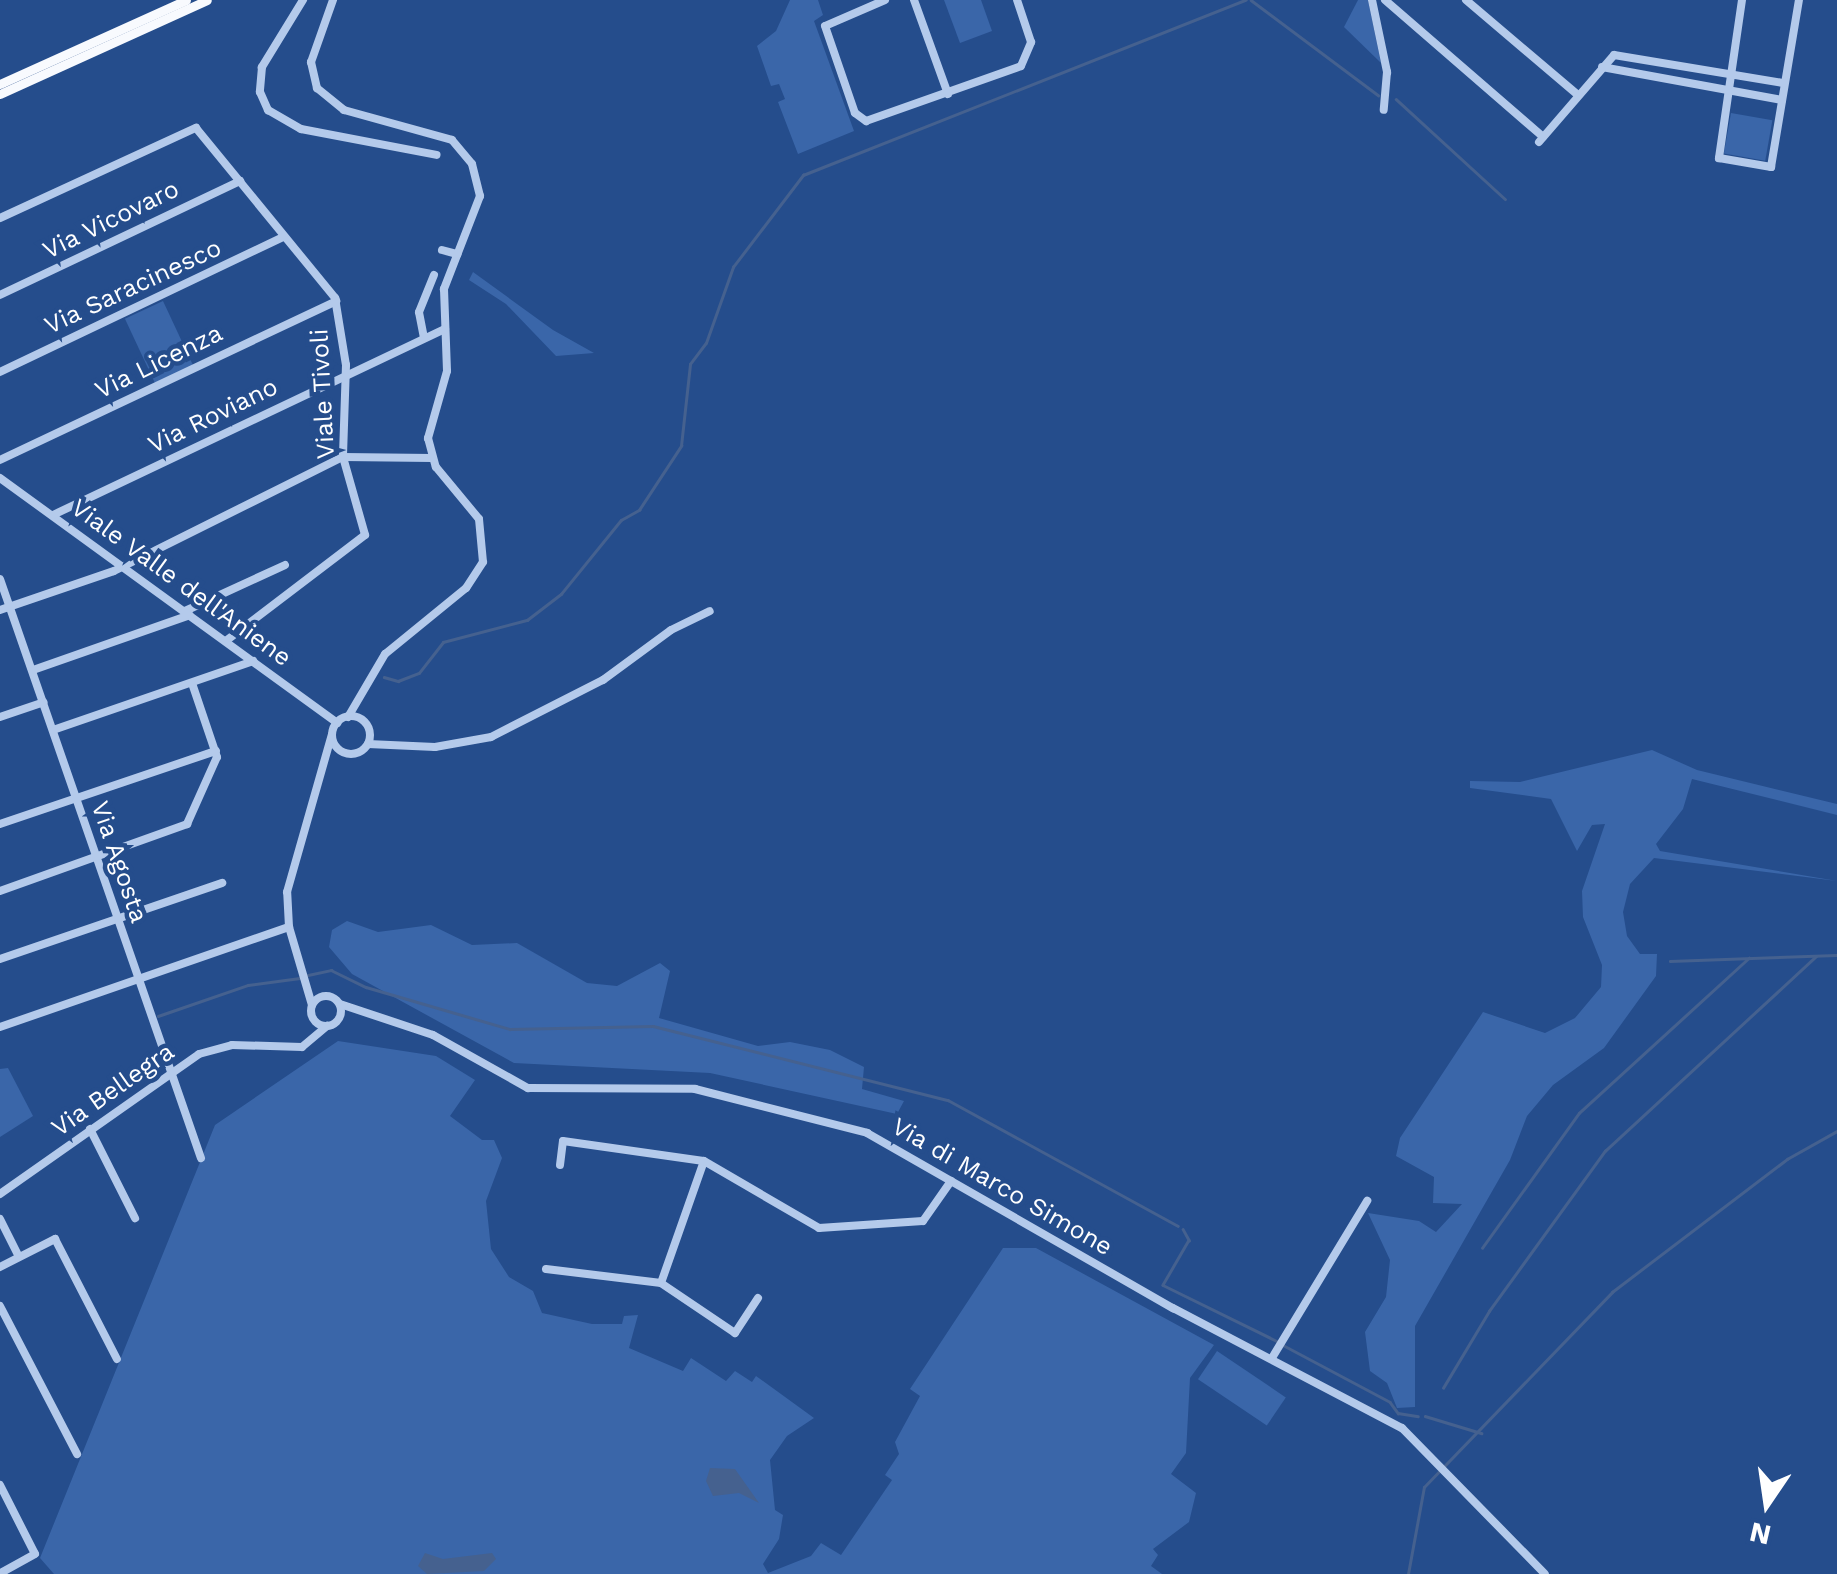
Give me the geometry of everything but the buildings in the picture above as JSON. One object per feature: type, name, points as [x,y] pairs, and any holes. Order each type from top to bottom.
[{"type":"main road","points":[[0,84],[186,0]]},
{"type":"main road","points":[[0,94],[207,0]]},
{"type":"street","points":[[303,0],[261,71],[266,106],[294,126],[437,155]]},
{"type":"street","points":[[884,0],[826,24],[857,116],[869,121],[1024,63],[1031,42],[1017,0]]},
{"type":"street","points":[[914,0],[948,94]]},
{"type":"street","points":[[1372,0],[1387,72],[1384,110]]},
{"type":"street","points":[[1385,0],[1541,140],[1616,55],[1784,83]]},
{"type":"street","points":[[1466,0],[1578,95]]},
{"type":"street","points":[[1742,0],[1720,158],[1771,168],[1800,0]]},
{"type":"street","points":[[314,1036],[309,980],[289,927],[292,866],[324,772],[332,734],[360,699],[384,654],[466,588],[484,562],[479,520],[432,458],[428,427],[446,371],[444,289],[479,209],[472,164],[438,132],[344,110],[317,88],[311,62],[331,3]]},
{"type":"street","points":[[1655,61],[1657,78]]},
{"type":"street","points":[[1657,78],[1666,63]]},
{"type":"street","points":[[1602,67],[1782,100]]},
{"type":"street","points":[[385,146],[390,121]]},
{"type":"street","name":"Viale Tivoli","points":[[0,218],[192,128],[336,301],[346,375],[343,458],[364,536],[226,641]]},
{"type":"street","name":"Via Vicovaro","points":[[0,295],[240,181]]},
{"type":"street","name":"Via Saracinesco","points":[[0,372],[283,237]]},
{"type":"street","points":[[442,250],[457,254]]},
{"type":"street","points":[[424,338],[419,312],[434,275]]},
{"type":"street","name":"Via Licenza","points":[[0,460],[336,301]]},
{"type":"street","name":"Via Roviano","points":[[53,515],[446,329]]},
{"type":"street","points":[[0,610],[117,568],[343,458],[432,458]]},
{"type":"street","name":"Viale Valle dell'Aniene","points":[[0,478],[117,568],[188,613],[337,723]]},
{"type":"street","points":[[33,670],[188,613],[286,565]]},
{"type":"street","name":"Via Agosta","points":[[0,579],[201,1158]]},
{"type":"street","points":[[324,772],[344,753],[368,744],[436,747],[491,738],[603,680],[668,632],[710,612]]},
{"type":"street","points":[[53,730],[253,661]]},
{"type":"street","points":[[0,891],[188,824],[216,751],[192,683]]},
{"type":"street","points":[[360,699],[368,744]]},
{"type":"street","points":[[0,717],[44,702]]},
{"type":"street","points":[[348,716],[364,722]]},
{"type":"street","points":[[332,734],[344,753]]},
{"type":"street","points":[[0,824],[216,751]]},
{"type":"street","points":[[0,959],[222,883]]},
{"type":"street","points":[[0,1027],[289,927]]},
{"type":"street","points":[[309,980],[324,996],[340,1004],[336,1022],[326,1026],[315,1021]]},
{"type":"street","points":[[312,1004],[324,996]]},
{"type":"street","name":"Via di Marco Simone","points":[[340,1004],[362,1016],[433,1035],[528,1088],[695,1088],[831,1120],[1366,1406],[1439,1460],[1545,1574]]},
{"type":"street","name":"Via di Marco Simone","points":[[336,1022],[362,1016]]},
{"type":"street","name":"Via Bellegra","points":[[0,1194],[171,1071],[218,1047],[297,1048],[326,1026]]},
{"type":"street","points":[[90,1130],[135,1218]]},
{"type":"street","points":[[560,1165],[563,1141],[704,1162],[819,1228],[921,1222],[951,1181]]},
{"type":"street","points":[[661,1283],[704,1162]]},
{"type":"street","points":[[1272,1358],[1366,1200]]},
{"type":"street","points":[[0,1218],[19,1257]]},
{"type":"street","points":[[0,1267],[55,1239],[116,1359]]},
{"type":"street","points":[[546,1269],[661,1283],[735,1333],[758,1298]]},
{"type":"street","points":[[0,1306],[76,1454]]},
{"type":"street","points":[[0,1485],[35,1554],[2,1572]]},
{"type":"shaded area","points":[[790,0],[818,0],[823,15],[814,21],[854,131],[798,154],[778,102],[785,99],[779,84],[771,86],[757,46],[776,31]]},
{"type":"shaded area","points":[[944,0],[981,0],[992,31],[960,43]]},
{"type":"shaded area","points":[[1358,0],[1368,0],[1381,63],[1344,27]]},
{"type":"shaded area","points":[[1731,113],[1772,120],[1765,161],[1724,153]]},
{"type":"shaded area","points":[[473,272],[553,330],[594,353],[556,356],[506,304],[469,280]]},
{"type":"shaded area","points":[[163,301],[193,365],[155,383],[125,319]]},
{"type":"shaded area","points":[[1652,750],[1697,770],[1837,804],[1837,815],[1692,779],[1683,809],[1656,844],[1660,851],[1837,881],[1654,858],[1630,884],[1623,912],[1627,936],[1640,954],[1657,954],[1656,976],[1604,1048],[1553,1085],[1527,1116],[1510,1160],[1415,1326],[1415,1407],[1397,1408],[1387,1383],[1370,1371],[1365,1332],[1386,1297],[1390,1260],[1368,1213],[1419,1221],[1436,1232],[1462,1204],[1433,1203],[1434,1177],[1396,1156],[1400,1138],[1483,1012],[1545,1033],[1575,1018],[1601,987],[1602,965],[1583,917],[1582,891],[1605,824],[1592,825],[1577,851],[1551,799],[1470,788],[1470,781],[1520,782]]},
{"type":"shaded area","points":[[347,921],[378,932],[431,925],[472,945],[517,943],[587,983],[617,986],[660,963],[670,971],[659,1018],[758,1046],[790,1042],[830,1050],[864,1067],[862,1089],[904,1101],[897,1114],[710,1073],[514,1063],[352,974],[329,947],[332,930]]},
{"type":"shaded area","points":[[338,1041],[436,1056],[475,1080],[450,1116],[482,1140],[494,1140],[502,1158],[486,1201],[491,1249],[509,1277],[533,1291],[542,1313],[592,1324],[622,1324],[624,1316],[638,1315],[629,1348],[683,1371],[691,1358],[726,1381],[735,1371],[752,1382],[756,1376],[814,1418],[787,1436],[770,1460],[775,1510],[783,1515],[779,1539],[763,1564],[768,1573],[811,1556],[821,1543],[841,1555],[892,1480],[885,1475],[899,1454],[895,1442],[920,1396],[910,1389],[1003,1248],[1036,1248],[1214,1345],[1190,1378],[1186,1453],[1171,1474],[1196,1493],[1189,1522],[1153,1549],[1158,1555],[1151,1566],[1162,1574],[54,1574],[40,1558],[215,1125]]},
{"type":"shaded area","points":[[8,1068],[33,1116],[0,1137],[0,1069]]},
{"type":"shaded area","points":[[1217,1351],[1286,1397],[1267,1426],[1198,1379]]},
{"type":"shaded area","points":[[710,1468],[735,1469],[759,1503],[739,1493],[713,1496],[706,1481]]},
{"type":"shaded area","points":[[425,1553],[443,1559],[492,1553],[496,1559],[484,1571],[427,1574],[418,1566]]},
{"type":"waterway","points":[[384,677],[398,681],[419,673],[443,642],[527,620],[561,594],[621,520],[639,510],[681,446],[690,364],[706,343],[733,267],[803,175],[1246,0]]},
{"type":"waterway","points":[[1251,0],[1378,95]]},
{"type":"waterway","points":[[1396,99],[1505,199]]},
{"type":"waterway","points":[[1670,961],[1837,955]]},
{"type":"waterway","points":[[1443,1388],[1489,1311],[1605,1151],[1816,956]]},
{"type":"waterway","points":[[1482,1248],[1579,1113],[1749,958]]},
{"type":"waterway","points":[[308,975],[331,970],[366,987],[510,1029],[653,1026],[948,1100],[1178,1226]]},
{"type":"waterway","points":[[158,1016],[248,985],[300,978]]},
{"type":"waterway","points":[[1408,1574],[1424,1487],[1612,1292],[1787,1159],[1837,1131]]},
{"type":"waterway","points":[[1183,1229],[1189,1240],[1163,1285],[1277,1341]]},
{"type":"waterway","points":[[1283,1345],[1390,1402],[1398,1413],[1418,1416]]},
{"type":"waterway","points":[[1425,1416],[1481,1433]]}]
